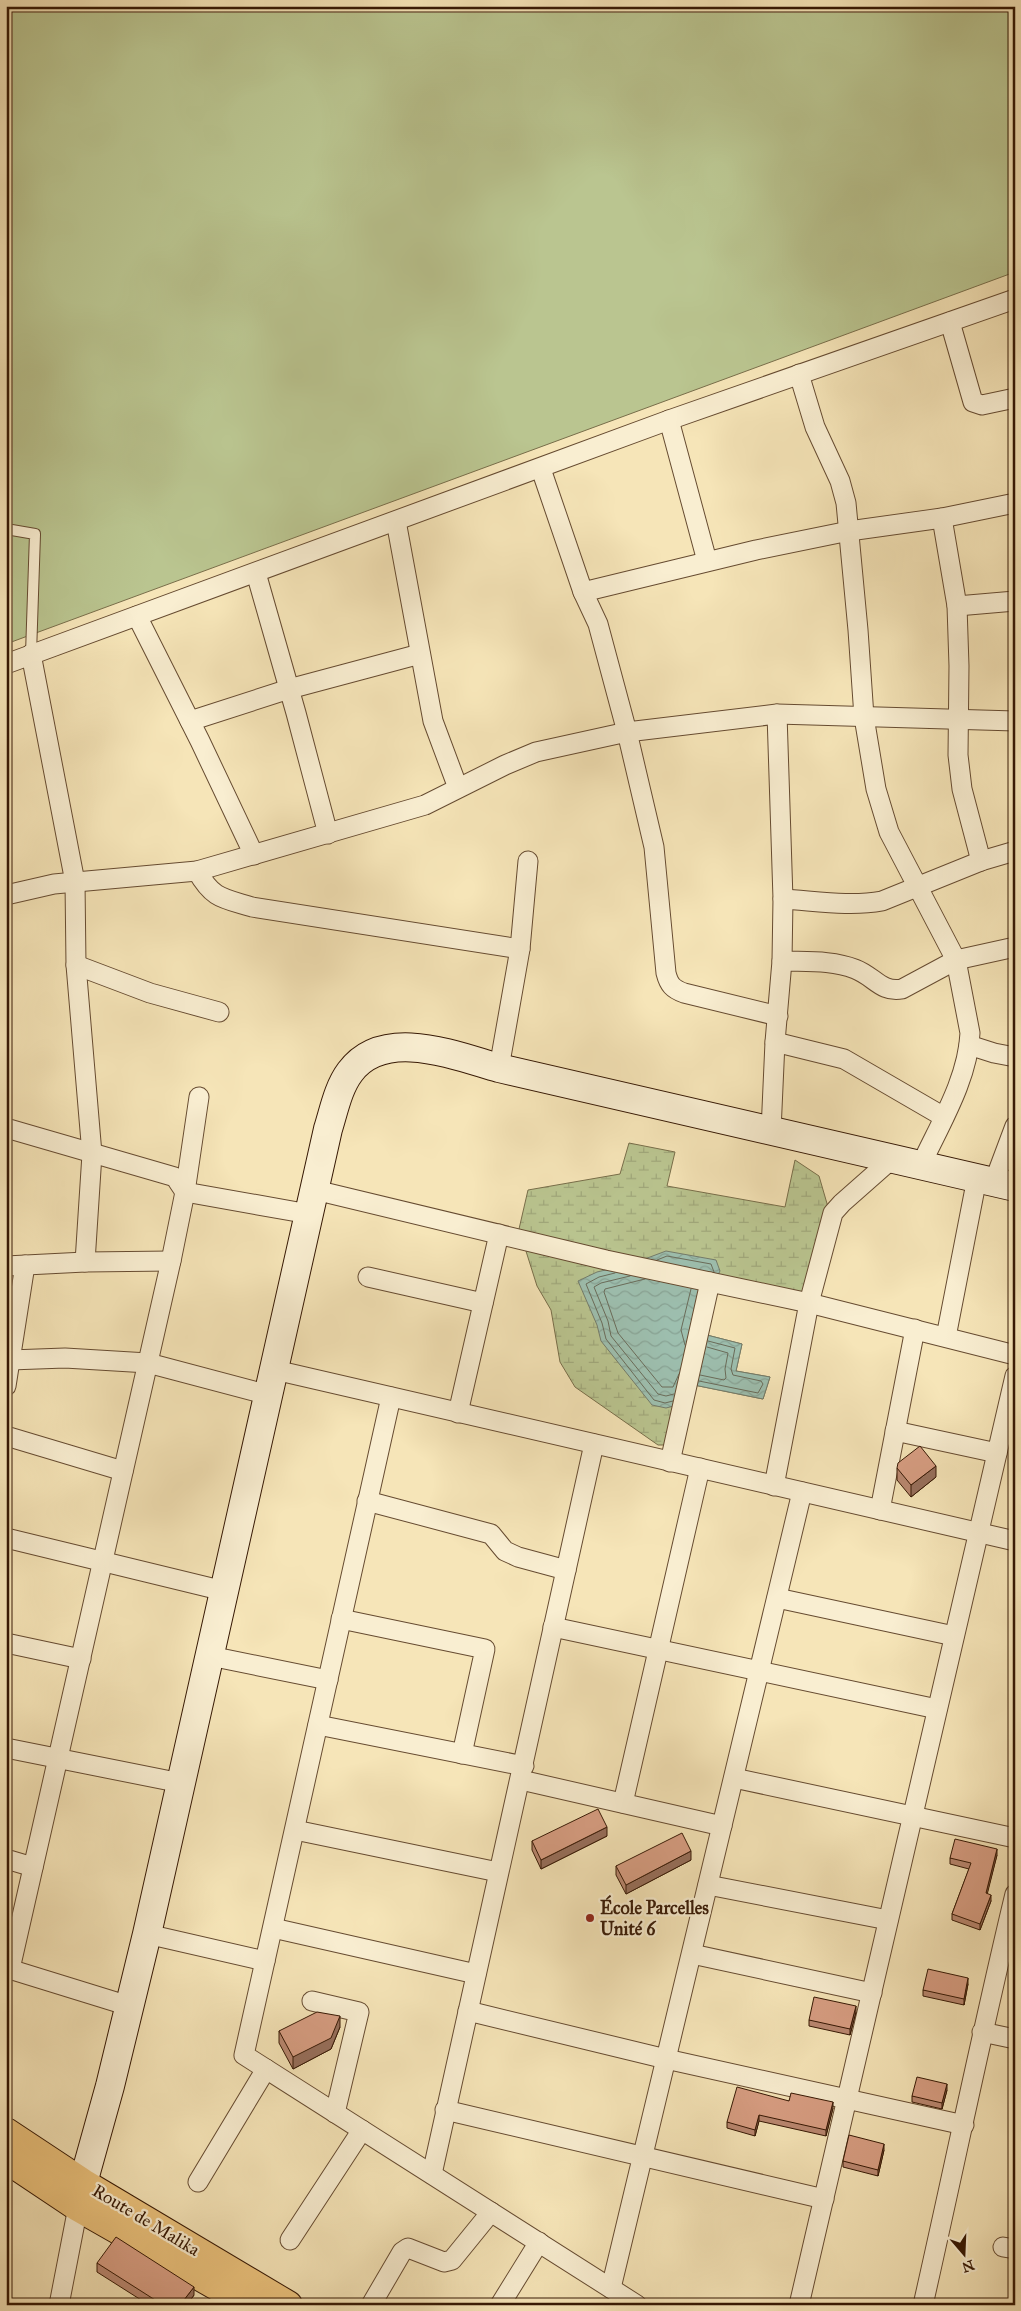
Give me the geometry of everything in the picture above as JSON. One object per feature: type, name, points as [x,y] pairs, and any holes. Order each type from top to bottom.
[{"type":"main road","name":"Route de Malika","points":[[6,2132],[81,2195],[242,2303]]},
{"type":"main road","name":"Route de Malika","points":[[6,2159],[81,2195],[288,2305]]},
{"type":"street","points":[[6,664],[541,469],[669,420],[1015,299]]},
{"type":"street","points":[[950,322],[973,402],[982,405],[1015,398]]},
{"type":"street","points":[[799,374],[815,427],[840,481],[849,531],[864,717],[876,789],[889,832],[919,886],[956,960],[970,1033],[962,1073],[921,1165]]},
{"type":"street","points":[[669,420],[707,562]]},
{"type":"street","points":[[541,469],[583,592],[598,624],[627,732],[654,847],[666,973],[669,984],[674,989],[684,993],[778,1016]]},
{"type":"street","points":[[583,592],[707,562],[849,531],[942,518],[1015,503]]},
{"type":"street","points":[[942,518],[956,606],[960,720],[958,754],[962,788],[981,861]]},
{"type":"street","points":[[396,521],[433,721],[458,788]]},
{"type":"street","points":[[256,573],[328,834]]},
{"type":"street","points":[[956,606],[1015,601]]},
{"type":"street","points":[[137,616],[254,855]]},
{"type":"street","points":[[32,654],[75,882],[76,965],[92,1154],[85,1262]]},
{"type":"street","points":[[190,721],[289,689],[420,654]]},
{"type":"street","points":[[771,1131],[775,1042],[782,961],[783,899],[777,714]]},
{"type":"street","points":[[6,895],[30,888],[75,882],[197,871],[425,805],[505,765],[536,752],[627,732],[777,714],[1015,721]]},
{"type":"street","points":[[783,899],[868,904],[882,901],[981,861],[1015,851]]},
{"type":"street","points":[[499,1068],[520,949],[528,861]]},
{"type":"street","points":[[197,871],[207,888],[220,898],[252,907],[520,949]]},
{"type":"street","points":[[782,961],[847,966],[872,977],[884,988],[894,990],[902,988],[956,960],[1015,947]]},
{"type":"street","points":[[76,965],[150,994],[219,1012]]},
{"type":"street","points":[[775,1042],[844,1059],[944,1117]]},
{"type":"street","points":[[969,1045],[1015,1057]]},
{"type":"street","points":[[59,2305],[81,2195],[147,1934],[312,1202],[337,1099],[350,1073],[362,1060],[389,1049],[407,1047],[440,1052],[499,1068],[995,1182]]},
{"type":"street","points":[[129,2006],[8,1969],[171,1261],[186,1192],[199,1097]]},
{"type":"street","points":[[946,1337],[995,1182],[1015,1126]]},
{"type":"street","points":[[6,1128],[175,1177],[186,1192],[312,1202],[499,1234],[606,1260],[809,1302],[1015,1354]]},
{"type":"street","points":[[774,1486],[809,1302],[833,1213],[842,1202],[893,1158]]},
{"type":"street","points":[[458,1413],[499,1234]]},
{"type":"street","points":[[6,1386],[10,1360],[16,1265],[171,1261]]},
{"type":"street","points":[[368,1277],[483,1303]]},
{"type":"street","points":[[670,1462],[710,1282]]},
{"type":"street","points":[[880,1510],[915,1329]]},
{"type":"street","points":[[10,1360],[65,1358],[148,1363],[272,1382],[390,1397],[1015,1541]]},
{"type":"street","points":[[799,2305],[1015,1376]]},
{"type":"street","points":[[390,1397],[244,2055],[611,2288],[629,2303]]},
{"type":"street","points":[[895,1431],[997,1454]]},
{"type":"street","points":[[6,1436],[123,1471]]},
{"type":"street","points":[[432,2174],[594,1444]]},
{"type":"street","points":[[622,1803],[700,1468]]},
{"type":"street","points":[[611,2288],[802,1492]]},
{"type":"street","points":[[368,1501],[491,1534],[505,1551],[518,1557],[566,1570]]},
{"type":"street","points":[[6,1538],[224,1591]]},
{"type":"street","points":[[777,1598],[954,1636]]},
{"type":"street","points":[[341,1620],[485,1649],[462,1754]]},
{"type":"street","points":[[553,1627],[937,1709]]},
{"type":"street","points":[[6,1643],[81,1658]]},
{"type":"street","points":[[210,1656],[328,1680]]},
{"type":"street","points":[[318,1725],[462,1754],[622,1803],[722,1826]]},
{"type":"street","points":[[6,1748],[181,1784]]},
{"type":"street","points":[[734,1778],[1015,1838]]},
{"type":"street","points":[[295,1830],[498,1872]]},
{"type":"street","points":[[6,1859],[33,1867]]},
{"type":"street","points":[[708,1885],[888,1920]]},
{"type":"street","points":[[923,2305],[964,2125],[982,2032],[1015,1894]]},
{"type":"street","points":[[273,1928],[476,1974]]},
{"type":"street","points":[[147,1934],[265,1961]]},
{"type":"street","points":[[692,1954],[872,1993]]},
{"type":"street","points":[[312,2001],[359,2012],[335,2113]]},
{"type":"street","points":[[468,2012],[666,2059],[964,2125]]},
{"type":"street","points":[[982,2032],[1015,2039]]},
{"type":"street","points":[[198,2182],[266,2069]]},
{"type":"street","points":[[445,2110],[824,2199]]},
{"type":"street","points":[[290,2240],[362,2130]]},
{"type":"street","points":[[371,2305],[402,2252],[408,2248],[444,2262],[452,2260],[491,2212]]},
{"type":"street","points":[[500,2305],[539,2242]]},
{"type":"lane","points":[[6,529],[35,534],[32,654]]},
{"type":"green space","points":[[6,6],[1015,6],[1015,272],[6,644]]},
{"type":"green space","points":[[629,1143],[675,1152],[667,1186],[785,1207],[795,1160],[819,1176],[828,1207],[799,1311],[711,1288],[699,1333],[742,1344],[736,1371],[770,1377],[763,1399],[694,1385],[677,1445],[658,1445],[575,1387],[560,1362],[551,1310],[537,1286],[519,1229],[528,1190],[620,1174]]},
{"type":"water","points":[[666,1251],[716,1260],[720,1271],[711,1288],[699,1333],[742,1344],[736,1371],[770,1377],[763,1399],[694,1385],[689,1402],[666,1408],[652,1405],[601,1341],[597,1325],[578,1281],[597,1272],[634,1263]]},
{"type":"building","points":[[920,1446],[936,1466],[911,1485],[897,1468],[898,1463]]},
{"type":"building","points":[[598,1809],[607,1827],[541,1860],[532,1841]]},
{"type":"building","points":[[682,1833],[691,1851],[626,1885],[616,1866]]},
{"type":"building","points":[[955,1839],[997,1849],[986,1893],[991,1895],[980,1924],[952,1914],[971,1863],[950,1858]]},
{"type":"building","points":[[928,1969],[968,1978],[964,1999],[923,1990]]},
{"type":"building","points":[[814,1997],[856,2006],[850,2029],[809,2020]]},
{"type":"building","points":[[317,2012],[340,2016],[331,2038],[293,2057],[279,2031]]},
{"type":"building","points":[[917,2077],[947,2084],[942,2103],[912,2096]]},
{"type":"building","points":[[737,2087],[789,2101],[791,2093],[833,2102],[826,2130],[759,2115],[755,2130],[727,2122]]},
{"type":"building","points":[[849,2135],[884,2144],[878,2170],[843,2161]]},
{"type":"building","points":[[116,2237],[194,2287],[180,2305],[163,2305],[97,2263]]},
{"type":"place","name":"École Parcelles Unité 6","points":[[590,1918]]}]
